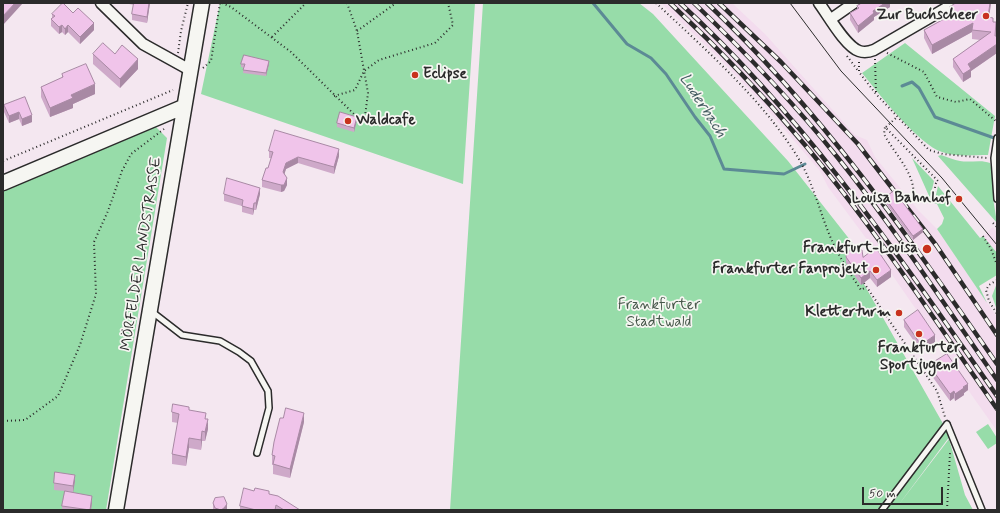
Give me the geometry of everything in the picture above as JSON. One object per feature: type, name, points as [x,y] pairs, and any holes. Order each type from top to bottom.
[{"type":"main road","name":"MÖRFELDER LANDSTRASSE","points":[[116,510],[184,107],[189,68],[202,3]]},
{"type":"main road","points":[[3,183],[184,107]]},
{"type":"street","points":[[101,3],[143,44],[189,68]]},
{"type":"street","points":[[819,3],[850,45],[858,51],[875,54],[955,3]]},
{"type":"street","points":[[831,20],[854,3]]},
{"type":"lane","points":[[997,138],[994,158],[997,198]]},
{"type":"lane","points":[[150,310],[182,335],[220,342],[239,352],[251,362],[268,391],[269,408],[258,453]]},
{"type":"lane","points":[[947,424],[982,510]]},
{"type":"lane","points":[[882,510],[947,424]]},
{"type":"path","points":[[188,3],[181,31],[189,68],[211,61],[221,3],[232,7],[291,52],[364,124],[368,93],[357,32],[347,3]]},
{"type":"path","points":[[272,37],[306,3]]},
{"type":"path","points":[[357,32],[396,3]]},
{"type":"path","points":[[334,96],[355,90],[364,71],[379,60],[435,43],[453,25],[448,3]]},
{"type":"path","points":[[656,3],[712,55],[758,104],[797,156],[807,174],[833,243],[861,290],[866,287]]},
{"type":"path","points":[[858,51],[859,72]]},
{"type":"path","points":[[876,94],[875,54],[887,53],[924,72],[937,97],[956,102],[970,99],[997,122]]},
{"type":"path","points":[[846,54],[876,94],[929,150],[943,154],[994,158]]},
{"type":"path","points":[[3,162],[173,90]]},
{"type":"path","points":[[897,117],[885,127],[884,134],[908,173],[914,190],[913,196],[910,199]]},
{"type":"path","points":[[885,127],[938,181],[936,183],[932,200],[913,196]]},
{"type":"path","points":[[3,421],[25,420],[58,396],[80,345],[96,294],[94,242],[108,211],[122,170],[131,154],[162,131]]},
{"type":"path","points":[[993,223],[997,227]]},
{"type":"path","points":[[983,236],[991,249],[997,265]]},
{"type":"path","points":[[997,280],[986,290],[989,301],[997,314]]},
{"type":"path","points":[[864,283],[937,391],[947,424]]},
{"type":"path","points":[[947,510],[951,434]]},
{"type":"shaded area","points":[[661,3],[732,3],[765,34],[855,135],[867,140],[875,157],[919,211],[937,229],[997,317],[997,431],[947,360],[928,323],[922,318],[877,253],[828,187],[820,171],[760,101],[721,60]]},
{"type":"shaded area","points":[[993,227],[997,233],[997,253],[983,236]]},
{"type":"green space","points":[[220,3],[475,3],[463,184],[201,94]]},
{"type":"green space","name":"Frankfurter Stadtwald","points":[[483,3],[639,3],[653,14],[788,161],[854,245],[850,265],[865,286],[950,436],[897,507],[949,439],[965,495],[973,510],[450,510]]},
{"type":"green space","points":[[905,43],[995,116],[988,155],[947,154],[922,140],[899,117],[862,73]]},
{"type":"green space","points":[[155,126],[167,138],[106,510],[3,510],[3,190]]},
{"type":"green space","points":[[941,155],[960,161],[983,161],[990,163],[994,182],[993,198],[997,223],[938,156]]},
{"type":"green space","points":[[912,158],[934,181],[930,198]]},
{"type":"green space","points":[[938,186],[980,238],[983,236],[997,253],[997,275],[979,286],[987,303],[937,229],[942,224],[944,218],[937,204],[934,203]]},
{"type":"green space","points":[[997,283],[997,310],[992,296]]},
{"type":"green space","points":[[988,424],[997,438],[997,443],[988,449],[976,432]]},
{"type":"building","points":[[3,3],[15,3],[3,16]]},
{"type":"building","points":[[63,3],[73,13],[78,8],[94,23],[80,37],[68,25],[65,29],[62,25],[59,27],[51,19],[55,16],[52,14]]},
{"type":"building","points":[[134,3],[149,3],[147,17],[132,14]]},
{"type":"building","points":[[862,3],[885,3],[873,11],[874,13],[858,26],[850,13],[859,8],[857,6]]},
{"type":"building","points":[[956,3],[990,3],[988,17],[993,18],[993,22],[996,22],[995,36],[997,36],[997,44],[968,64],[971,69],[963,74],[953,59],[991,32],[972,30],[973,23],[932,45],[924,30],[953,14],[950,7]]},
{"type":"building","points":[[103,43],[115,54],[122,45],[138,59],[120,79],[93,54]]},
{"type":"building","points":[[244,55],[269,61],[266,73],[243,70],[245,64],[241,64]]},
{"type":"building","points":[[86,64],[95,84],[71,95],[73,98],[50,108],[41,87],[63,77],[62,74]]},
{"type":"building","points":[[25,97],[32,115],[22,119],[19,112],[9,116],[4,105]]},
{"type":"building","points":[[340,112],[357,117],[354,128],[337,123]]},
{"type":"building","points":[[275,130],[339,149],[334,167],[298,157],[286,163],[283,172],[287,178],[284,185],[262,180],[273,152],[269,151]]},
{"type":"building","points":[[227,178],[260,188],[253,209],[242,206],[243,200],[224,194]]},
{"type":"building","points":[[894,191],[923,229],[913,236],[885,198]]},
{"type":"building","points":[[876,248],[891,270],[877,280],[870,271],[861,278],[846,257],[847,251],[862,250],[863,257]]},
{"type":"building","name":"Frankfurter Sportjugend","points":[[918,310],[935,335],[921,345],[904,320]]},
{"type":"building","points":[[947,354],[968,384],[955,394],[954,391],[950,394],[929,365]]},
{"type":"building","points":[[173,404],[189,407],[189,410],[206,413],[205,419],[208,419],[205,432],[202,431],[201,440],[189,438],[186,457],[172,454],[179,414],[172,412]]},
{"type":"building","points":[[286,408],[304,413],[290,469],[273,464],[275,456],[272,455],[280,418],[283,418]]},
{"type":"building","points":[[55,472],[75,475],[73,486],[54,483]]},
{"type":"building","points":[[244,488],[254,491],[255,488],[269,491],[269,494],[278,496],[300,510],[284,510],[276,505],[275,510],[256,510],[240,506]]},
{"type":"building","points":[[65,491],[92,496],[90,510],[62,506]]},
{"type":"building","points":[[224,497],[227,504],[224,508],[221,510],[215,508],[213,503],[215,498]]},
{"type":"waterway","name":"Luderbach","points":[[593,3],[627,44],[651,58],[666,74],[695,117],[710,136],[724,169],[784,174],[805,164]]},
{"type":"waterway","name":"Luderbach","points":[[902,86],[912,82],[919,88],[935,117],[997,139]]},
{"type":"tram line","points":[[790,3],[841,71],[942,178],[997,245]]},
{"type":"railway","points":[[670,3],[756,90],[789,126],[831,177],[904,275],[997,409]]},
{"type":"railway","points":[[680,3],[726,48],[769,94],[810,142],[887,241],[997,396]]},
{"type":"railway","points":[[694,3],[769,78],[838,158],[900,240],[997,380]]},
{"type":"railway","points":[[707,3],[749,44],[826,131],[896,221],[997,364]]},
{"type":"railway","points":[[719,3],[781,62],[858,144],[936,245],[997,335]]},
{"type":"place","name":"Zur Buchscheer","points":[[986,16]]},
{"type":"place","name":"Eclipse","points":[[415,75]]},
{"type":"place","name":"Waldcafe","points":[[348,121]]},
{"type":"place","name":"Louisa Bahnhof","points":[[959,199]]},
{"type":"place","name":"Frankfurt-Louisa","points":[[927,249]]},
{"type":"place","name":"Frankfurter Fanprojekt","points":[[876,270]]},
{"type":"place","name":"Kletterturm","points":[[899,313]]},
{"type":"place","name":"Frankfurter Sportjugend","points":[[919,334]]}]
